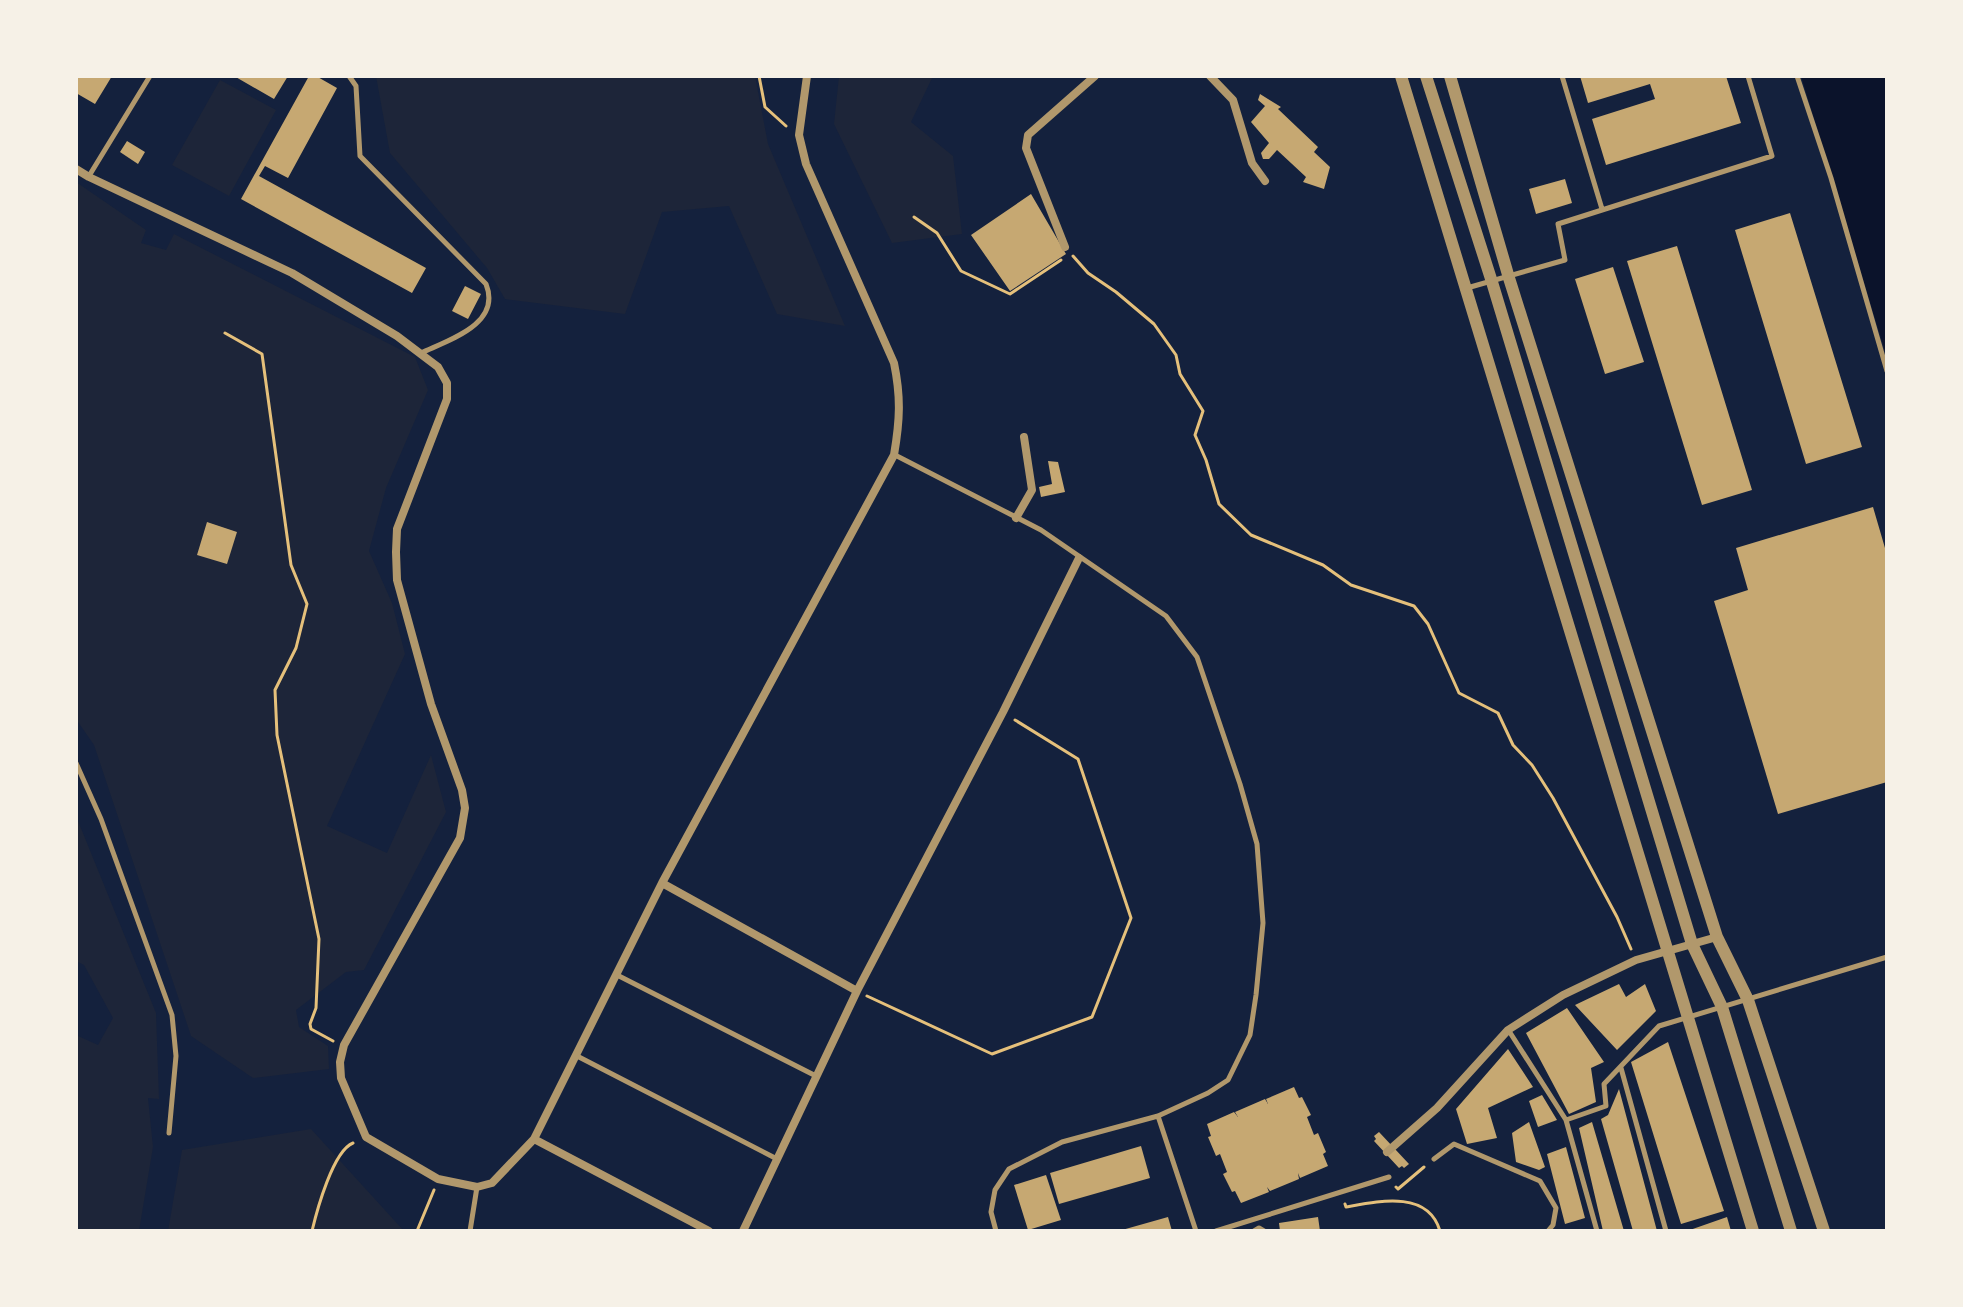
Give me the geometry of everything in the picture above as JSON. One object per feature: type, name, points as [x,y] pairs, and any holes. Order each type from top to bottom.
[{"type":"street","points":[[76,169],[292,273],[397,336],[438,367],[447,383],[447,399],[397,529],[397,580],[431,704],[462,790],[465,808],[460,838],[344,1045],[340,1062],[341,1078],[366,1137],[438,1179],[477,1187],[492,1183],[534,1139],[662,883],[894,455],[900,421],[900,392],[894,363],[806,164],[799,135],[807,76]]},
{"type":"street","points":[[1065,247],[1026,148],[1028,135],[1095,76]]},
{"type":"street","points":[[1210,76],[1233,100],[1252,163],[1265,181]]},
{"type":"street","points":[[1401,76],[1753,1231]]},
{"type":"street","points":[[1426,76],[1492,282],[1692,944],[1722,1007],[1791,1231]]},
{"type":"street","points":[[1450,76],[1509,278],[1717,937],[1748,1000],[1824,1231]]},
{"type":"street","points":[[1016,518],[1032,490],[1024,437]]},
{"type":"street","points":[[743,1231],[857,991],[1003,712],[1079,558]]},
{"type":"street","points":[[662,883],[857,991]]},
{"type":"street","points":[[1387,1152],[1437,1108],[1508,1030],[1563,995],[1636,960],[1717,937]]},
{"type":"street","points":[[534,1139],[709,1231]]},
{"type":"lane","points":[[89,177],[150,76]]},
{"type":"lane","points":[[349,76],[356,86],[360,156],[486,284],[491,296],[485,314],[466,333],[420,353]]},
{"type":"lane","points":[[1562,76],[1602,209]]},
{"type":"lane","points":[[1466,289],[1565,260],[1558,224],[1772,156],[1748,76]]},
{"type":"lane","points":[[1797,76],[1831,178],[1887,371]]},
{"type":"lane","points":[[894,455],[1041,530],[1166,616],[1197,657],[1257,844],[1263,923],[1250,1035],[1228,1080],[1208,1093],[1158,1116],[1062,1142],[1009,1169],[995,1190],[991,1212],[996,1231]]},
{"type":"lane","points":[[76,763],[101,819],[172,1015],[176,1056],[169,1133]]},
{"type":"lane","points":[[1566,1120],[1606,1106],[1604,1084],[1659,1026],[1887,957]]},
{"type":"lane","points":[[616,974],[816,1076]]},
{"type":"lane","points":[[1508,1030],[1566,1120],[1597,1231]]},
{"type":"lane","points":[[576,1055],[777,1159]]},
{"type":"lane","points":[[1621,1067],[1666,1231]]},
{"type":"lane","points":[[1158,1116],[1196,1231]]},
{"type":"lane","points":[[1434,1159],[1454,1144],[1540,1181],[1556,1208],[1553,1225],[1548,1231]]},
{"type":"lane","points":[[1216,1231],[1389,1177]]},
{"type":"lane","points":[[470,1231],[477,1187]]},
{"type":"lane","points":[[1254,1231],[1259,1228],[1264,1231]]},
{"type":"path","points":[[757,76],[765,107],[799,135]]},
{"type":"path","points":[[914,217],[937,233],[961,271],[1010,294],[1071,254],[1088,273],[1154,324],[1176,355],[1180,374],[1203,411],[1195,435],[1219,504],[1251,535],[1323,565],[1351,585],[1414,606],[1428,624],[1459,693],[1498,713],[1513,745],[1532,765],[1553,798],[1617,917],[1636,960]]},
{"type":"path","points":[[225,333],[262,354],[291,565],[307,604],[296,648],[275,690],[277,735],[319,939],[316,1008],[311,1029],[344,1045]]},
{"type":"path","points":[[857,991],[992,1054],[1092,1017],[1131,918],[1078,759],[1003,712]]},
{"type":"path","points":[[312,1231],[318,1206],[345,1146],[366,1137]]},
{"type":"path","points":[[1398,1189],[1434,1159]]},
{"type":"path","points":[[417,1231],[438,1179]]},
{"type":"path","points":[[1341,1192],[1346,1207],[1390,1199],[1428,1209],[1440,1231]]},
{"type":"shaded area","points":[[376,76],[755,76],[768,144],[845,326],[777,314],[729,206],[662,212],[625,314],[505,299],[487,268],[390,153]]},
{"type":"shaded area","points":[[839,76],[933,76],[911,122],[953,156],[962,234],[892,243],[834,124]]},
{"type":"shaded area","points":[[1801,76],[1887,76],[1887,358]]},
{"type":"shaded area","points":[[220,80],[276,110],[229,196],[172,165]]},
{"type":"shaded area","points":[[76,182],[146,230],[141,243],[166,250],[174,234],[415,357],[428,390],[386,488],[369,551],[392,603],[405,654],[327,826],[387,853],[431,755],[446,812],[364,970],[346,972],[296,1010],[299,1027],[328,1046],[329,1069],[253,1078],[191,1036],[94,745],[76,719]]},
{"type":"shaded area","points":[[76,816],[156,1013],[159,1099],[148,1098],[153,1147],[139,1231],[76,1231],[76,1035],[98,1045],[113,1018],[84,965],[76,961]]},
{"type":"shaded area","points":[[311,1129],[404,1231],[168,1231],[182,1150]]},
{"type":"building","points":[[76,76],[112,76],[95,104],[76,93]]},
{"type":"building","points":[[234,76],[288,76],[274,99]]},
{"type":"building","points":[[309,76],[316,76],[337,88],[288,178],[265,166],[259,176],[426,268],[412,293],[241,199]]},
{"type":"building","points":[[1580,76],[1726,76],[1741,123],[1606,165],[1592,119],[1655,99],[1650,84],[1588,103]]},
{"type":"building","points":[[1260,94],[1281,107],[1278,109],[1318,147],[1314,152],[1330,167],[1324,189],[1303,182],[1306,177],[1277,150],[1269,159],[1263,159],[1261,153],[1269,143],[1251,122],[1265,106],[1258,100]]},
{"type":"building","points":[[127,141],[145,152],[138,164],[120,152]]},
{"type":"building","points":[[1565,179],[1572,203],[1536,214],[1529,189]]},
{"type":"building","points":[[1031,194],[1066,254],[1010,291],[971,235]]},
{"type":"building","points":[[1790,213],[1862,447],[1806,464],[1735,230]]},
{"type":"building","points":[[1677,246],[1752,490],[1702,505],[1627,261]]},
{"type":"building","points":[[1613,267],[1644,362],[1605,374],[1575,279]]},
{"type":"building","points":[[465,286],[481,294],[468,319],[452,311]]},
{"type":"building","points":[[1048,461],[1058,462],[1065,492],[1041,497],[1039,487],[1052,484]]},
{"type":"building","points":[[1873,507],[1887,548],[1887,782],[1778,814],[1714,601],[1748,590],[1736,548]]},
{"type":"building","points":[[207,522],[237,532],[227,564],[197,555]]},
{"type":"building","points":[[1619,984],[1626,997],[1645,984],[1656,1011],[1617,1050],[1575,1005]]},
{"type":"building","points":[[1567,1008],[1604,1062],[1591,1068],[1596,1102],[1569,1114],[1526,1033]]},
{"type":"building","points":[[1668,1042],[1724,1211],[1681,1224],[1631,1062]]},
{"type":"building","points":[[1508,1049],[1533,1087],[1488,1108],[1497,1138],[1467,1144],[1456,1109]]},
{"type":"building","points":[[1294,1087],[1311,1115],[1307,1117],[1314,1135],[1318,1133],[1328,1166],[1300,1178],[1298,1173],[1299,1179],[1270,1191],[1267,1187],[1269,1192],[1241,1203],[1223,1174],[1227,1172],[1220,1154],[1216,1156],[1208,1137],[1211,1136],[1207,1124],[1234,1112],[1238,1117],[1235,1112],[1265,1099],[1268,1104],[1266,1099]]},
{"type":"building","points":[[1619,1089],[1657,1231],[1633,1231],[1601,1119],[1608,1115]]},
{"type":"building","points":[[1542,1095],[1557,1120],[1538,1127],[1529,1101]]},
{"type":"building","points":[[1529,1122],[1545,1167],[1539,1170],[1516,1162],[1512,1133]]},
{"type":"building","points":[[1592,1122],[1624,1231],[1603,1231],[1579,1128]]},
{"type":"building","points":[[1379,1132],[1409,1164],[1399,1168],[1374,1141],[1374,1136]]},
{"type":"building","points":[[1141,1146],[1150,1178],[1059,1204],[1050,1173]]},
{"type":"building","points":[[1566,1147],[1585,1218],[1565,1224],[1547,1154]]},
{"type":"building","points":[[1046,1175],[1061,1220],[1028,1230],[1014,1185]]},
{"type":"building","points":[[1168,1217],[1172,1231],[1122,1231],[1122,1230]]},
{"type":"building","points":[[1318,1217],[1320,1231],[1280,1231],[1279,1223]]},
{"type":"building","points":[[1727,1217],[1731,1231],[1687,1231]]}]
